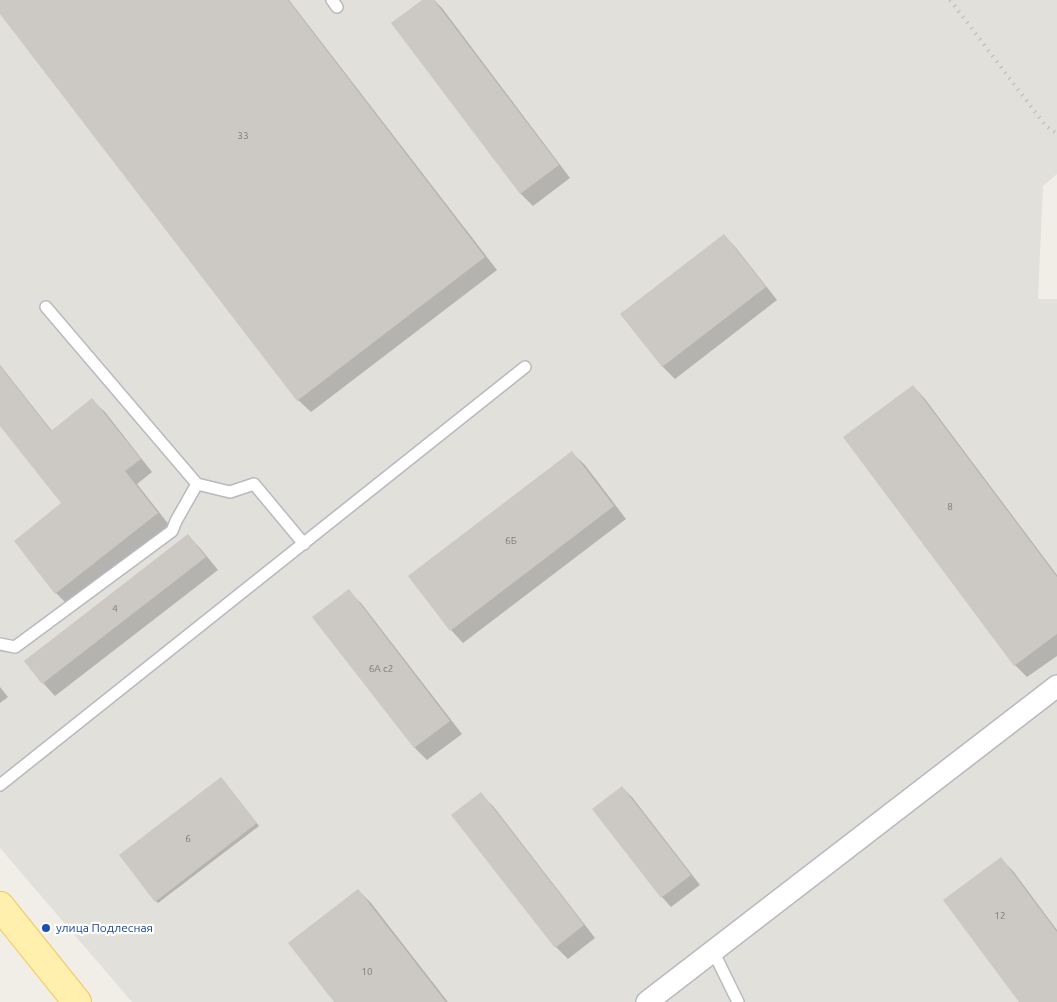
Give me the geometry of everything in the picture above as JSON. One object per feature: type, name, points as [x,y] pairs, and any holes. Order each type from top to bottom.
[{"type":"main road","points":[[0,906],[77,1002]]},
{"type":"street","points":[[647,1002],[1057,686]]},
{"type":"lane","points":[[46,307],[197,484],[230,492],[254,484],[304,544]]},
{"type":"lane","points":[[0,785],[525,368]]},
{"type":"lane","points":[[0,644],[15,647],[172,531],[197,484]]},
{"type":"lane","points":[[713,951],[738,1002]]},
{"type":"shaded area","points":[[0,0],[1057,0],[1057,174],[1043,186],[1038,299],[1057,299],[1057,1002],[132,1002],[0,848]]},
{"type":"building","points":[[0,0],[288,0],[485,257],[297,401],[0,14]]},
{"type":"building","points":[[422,0],[434,0],[559,165],[520,194],[391,23]]},
{"type":"building","points":[[724,234],[766,287],[662,367],[620,314]]},
{"type":"building","points":[[0,366],[51,431],[92,398],[141,459],[125,471],[158,513],[55,594],[14,541],[61,503],[0,426]]},
{"type":"building","points":[[913,385],[1057,577],[1057,634],[1014,666],[843,437]]},
{"type":"building","points":[[572,451],[614,506],[450,631],[408,576]]},
{"type":"building","points":[[188,534],[206,557],[42,684],[24,661]]},
{"type":"building","points":[[349,589],[450,721],[414,748],[312,617]]},
{"type":"building","points":[[221,777],[257,823],[155,902],[119,855]]},
{"type":"building","points":[[622,786],[691,875],[661,898],[592,809]]},
{"type":"building","points":[[481,792],[584,925],[555,948],[451,815]]},
{"type":"building","points":[[1001,857],[1057,932],[1057,1002],[1019,1002],[943,900]]},
{"type":"building","points":[[358,889],[446,1002],[334,1002],[288,943]]},
{"type":"railway","points":[[950,0],[1045,125],[1057,134]]},
{"type":"place","name":"улица Подлесная","points":[[46,928]]}]
